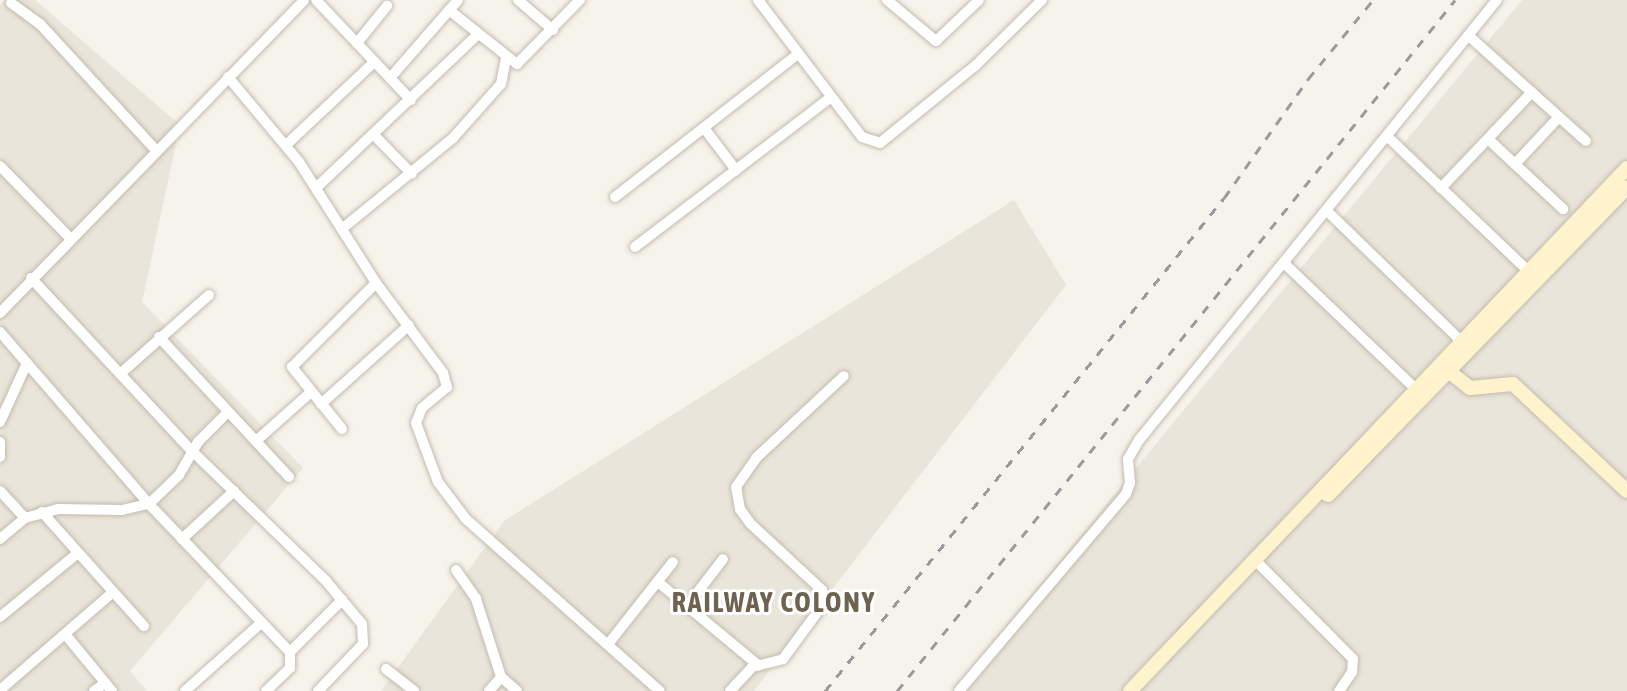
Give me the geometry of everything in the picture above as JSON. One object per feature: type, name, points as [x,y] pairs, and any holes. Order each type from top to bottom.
[{"type":"main road","points":[[1130,691],[1416,389],[1444,368],[1461,341],[1627,168]]},
{"type":"main road","points":[[1139,691],[1444,368],[1627,187]]},
{"type":"main road","points":[[1444,368],[1470,388],[1513,384],[1627,491]]},
{"type":"street","points":[[0,313],[69,237],[304,0]]},
{"type":"street","points":[[316,0],[411,100]]},
{"type":"street","points":[[390,78],[458,0]]},
{"type":"street","points":[[518,0],[553,30]]},
{"type":"street","points":[[449,10],[506,59],[522,63],[579,0]]},
{"type":"street","points":[[758,0],[862,136],[880,143],[976,65],[1042,0]]},
{"type":"street","points":[[889,1],[936,41],[979,0]]},
{"type":"street","points":[[960,691],[1126,494],[1130,483],[1128,459],[1139,440],[1389,138],[1497,0]]},
{"type":"street","points":[[11,3],[40,24],[156,150]]},
{"type":"street","points":[[356,43],[387,6]]},
{"type":"street","points":[[317,187],[477,35]]},
{"type":"street","points":[[1469,36],[1586,141]]},
{"type":"street","points":[[615,197],[798,54]]},
{"type":"street","points":[[343,228],[412,174],[493,96],[501,84],[506,59]]},
{"type":"street","points":[[286,145],[374,62]]},
{"type":"street","points":[[228,78],[286,145],[317,187],[376,283],[409,325],[447,382],[443,394],[417,415],[429,468],[466,519],[660,691]]},
{"type":"street","points":[[1441,188],[1532,92]]},
{"type":"street","points":[[635,247],[831,97]]},
{"type":"street","points":[[1515,164],[1559,117]]},
{"type":"street","points":[[704,128],[736,170]]},
{"type":"street","points":[[374,135],[412,174]]},
{"type":"street","points":[[1389,138],[1528,271]]},
{"type":"street","points":[[1488,138],[1563,209]]},
{"type":"street","points":[[0,166],[69,237]]},
{"type":"street","points":[[1328,212],[1461,341]]},
{"type":"street","points":[[1285,264],[1416,389]]},
{"type":"street","points":[[31,278],[191,450],[342,600],[362,624],[365,639],[318,691]]},
{"type":"street","points":[[342,429],[294,371],[293,362],[376,283]]},
{"type":"street","points":[[120,374],[209,295]]},
{"type":"street","points":[[321,404],[409,325]]},
{"type":"street","points":[[0,332],[149,504],[290,652]]},
{"type":"street","points":[[159,337],[289,477]]},
{"type":"street","points":[[0,422],[27,363]]},
{"type":"street","points":[[730,691],[745,673],[783,659],[822,606],[822,590],[750,523],[740,509],[736,487],[756,458],[844,376]]},
{"type":"street","points":[[256,441],[311,392]]},
{"type":"street","points":[[0,539],[25,519],[42,512],[122,510],[149,504],[179,475],[191,450],[228,412]]},
{"type":"street","points":[[0,442],[0,457]]},
{"type":"street","points":[[0,491],[25,519]]},
{"type":"street","points":[[183,539],[234,491]]},
{"type":"street","points":[[42,512],[111,594],[144,626]]},
{"type":"street","points":[[0,617],[78,553]]},
{"type":"street","points":[[687,606],[723,559]]},
{"type":"street","points":[[609,643],[673,562]]},
{"type":"street","points":[[1260,565],[1353,660],[1352,673],[1339,691]]},
{"type":"street","points":[[456,570],[476,599],[501,677],[517,691]]},
{"type":"street","points":[[658,582],[759,666]]},
{"type":"street","points":[[0,691],[111,594]]},
{"type":"street","points":[[266,691],[290,668],[290,652],[342,600]]},
{"type":"street","points":[[185,691],[261,623]]},
{"type":"street","points":[[65,634],[108,687],[94,691]]},
{"type":"street","points":[[386,669],[414,691]]},
{"type":"street","points":[[489,691],[501,677]]},
{"type":"shaded area","points":[[5,0],[35,0],[180,125],[142,302],[303,468],[130,671],[147,691],[0,691],[0,5]]},
{"type":"shaded area","points":[[1522,0],[1627,0],[1627,691],[952,691]]},
{"type":"shaded area","points":[[1014,200],[1066,285],[754,691],[381,691],[504,521]]},
{"type":"railway","points":[[825,691],[1224,198],[1308,79],[1373,0]]},
{"type":"railway","points":[[897,691],[1455,0]]},
{"type":"district","name":"RAILWAY COLONY","points":[[774,602]]}]
